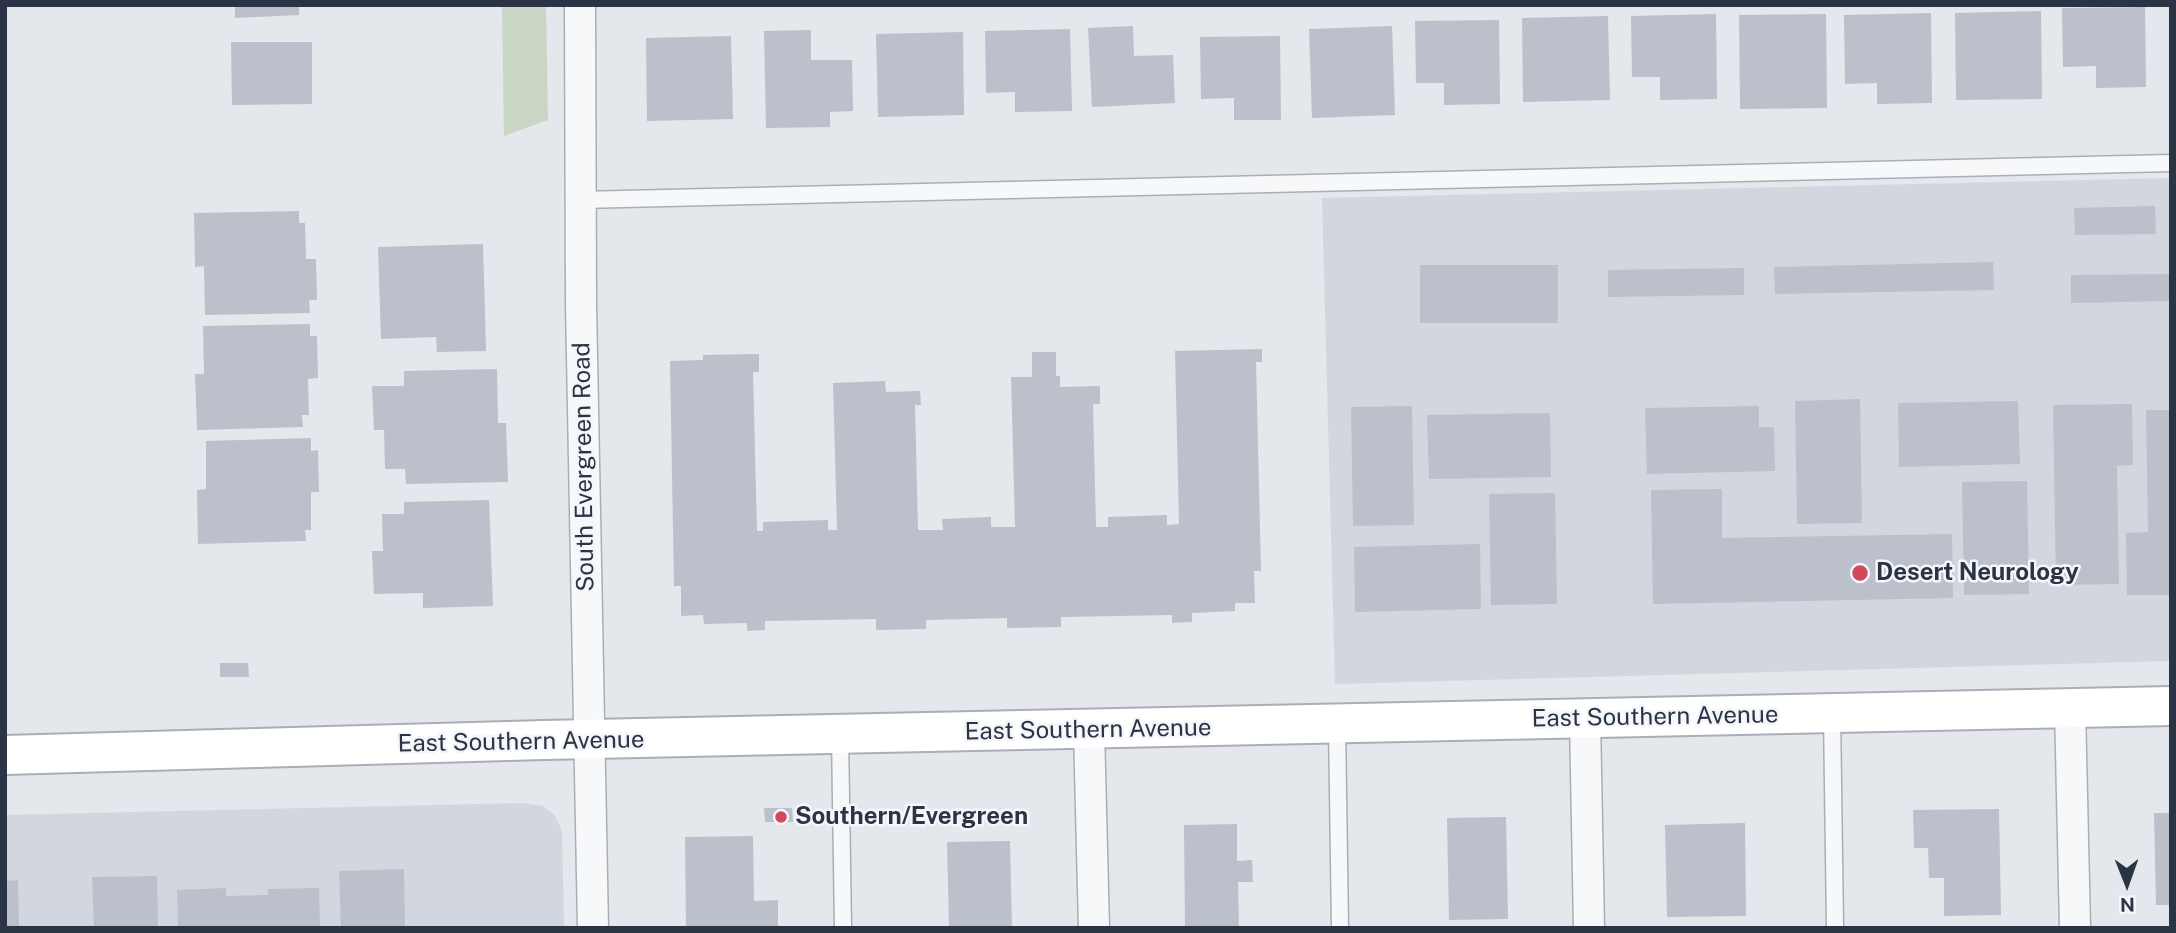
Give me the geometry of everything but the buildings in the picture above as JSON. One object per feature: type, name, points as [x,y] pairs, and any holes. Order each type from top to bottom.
[{"type":"main road","name":"East Southern Avenue","points":[[5,755],[2171,706]]},
{"type":"street","name":"South Evergreen Road","points":[[580,5],[580,201],[593,928]]},
{"type":"street","points":[[2070,707],[2075,928]]},
{"type":"street","points":[[1585,719],[1589,928]]},
{"type":"street","points":[[1089,730],[1094,928]]},
{"type":"lane","points":[[580,201],[2171,163]]},
{"type":"lane","points":[[1832,713],[1835,928]]},
{"type":"lane","points":[[1336,725],[1340,928]]},
{"type":"lane","points":[[840,735],[843,928]]},
{"type":"shaded area","points":[[2171,178],[2171,661],[1335,684],[1322,198]]},
{"type":"shaded area","points":[[522,803],[543,806],[555,816],[562,831],[564,928],[5,928],[5,815]]},
{"type":"green space","points":[[502,5],[546,5],[548,120],[504,136]]},
{"type":"place","name":"Desert Neurology","points":[[1860,573]]},
{"type":"place","name":"Southern/Evergreen","points":[[781,817]]}]
